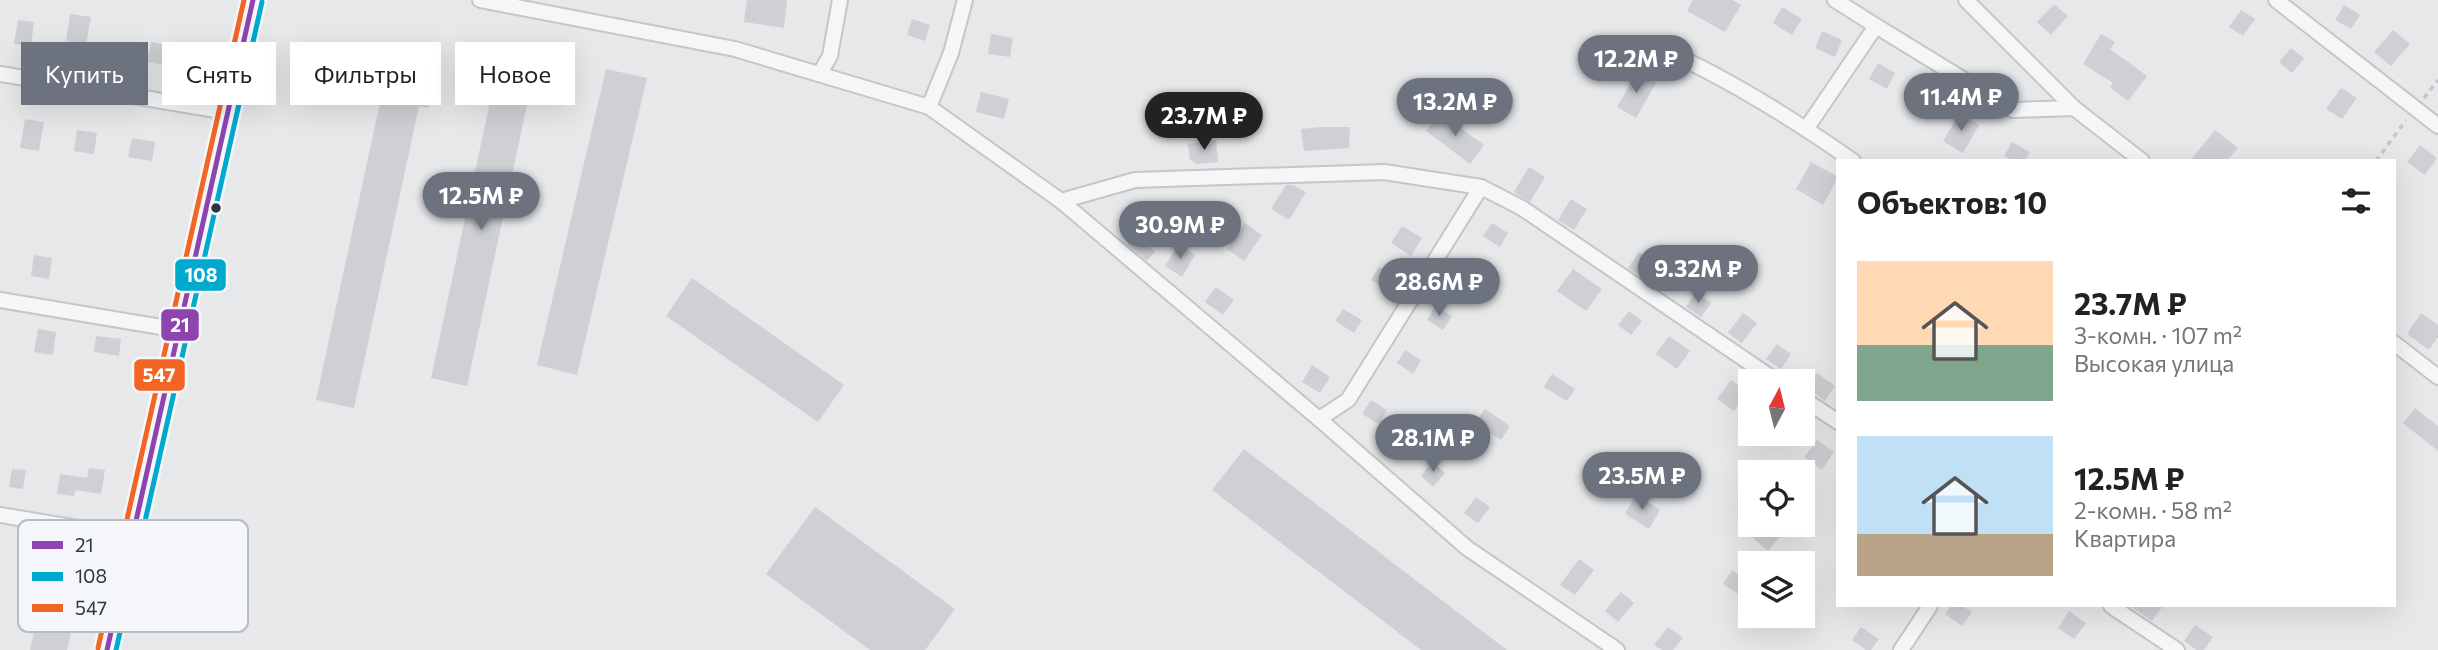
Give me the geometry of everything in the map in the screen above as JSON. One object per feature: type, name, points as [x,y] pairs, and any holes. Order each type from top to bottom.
[{"type":"main road","points":[[136,520],[253,0]]},
{"type":"main road","points":[[107,650],[111,632]]},
{"type":"street","points":[[480,0],[735,49],[929,107],[1061,201],[1467,548],[1617,650]]},
{"type":"street","points":[[820,73],[830,56],[840,0]]},
{"type":"street","points":[[929,107],[951,53],[965,0]]},
{"type":"street","points":[[1835,0],[2013,110],[2074,108]]},
{"type":"street","points":[[1966,0],[2074,108],[2139,159]]},
{"type":"street","points":[[2276,0],[2438,126]]},
{"type":"street","points":[[1806,129],[1876,26]]},
{"type":"street","points":[[1662,50],[1694,64],[1806,129],[1850,159]]},
{"type":"street","points":[[0,74],[228,112]]},
{"type":"street","points":[[1061,201],[1135,180],[1149,179],[1384,172],[1481,187],[1522,208],[1759,369]]},
{"type":"street","points":[[1319,419],[1348,400],[1481,187]]},
{"type":"street","points":[[0,300],[179,330]]},
{"type":"street","points":[[2396,345],[2438,377]]},
{"type":"street","points":[[1815,407],[1836,421]]},
{"type":"street","points":[[0,516],[25,520]]},
{"type":"street","points":[[1901,650],[1929,607]]},
{"type":"street","points":[[2112,607],[2177,650]]},
{"type":"building","points":[[747,0],[787,0],[784,28],[744,22]]},
{"type":"building","points":[[1693,0],[1732,0],[1741,5],[1725,32],[1687,11]]},
{"type":"building","points":[[2054,4],[2068,16],[2051,35],[2037,22]]},
{"type":"building","points":[[2344,5],[2360,15],[2351,29],[2335,20]]},
{"type":"building","points":[[1782,7],[1802,19],[1792,35],[1773,23]]},
{"type":"building","points":[[2241,10],[2255,19],[2243,36],[2229,27]]},
{"type":"building","points":[[70,14],[91,17],[86,42],[66,41]]},
{"type":"building","points":[[912,19],[930,25],[925,41],[907,35]]},
{"type":"building","points":[[18,20],[34,22],[32,42],[14,44]]},
{"type":"building","points":[[2393,30],[2410,44],[2391,66],[2374,52]]},
{"type":"building","points":[[1822,31],[1842,40],[1835,57],[1815,48]]},
{"type":"building","points":[[991,34],[1013,38],[1010,57],[988,54]]},
{"type":"building","points":[[2101,34],[2115,42],[2110,49],[2147,76],[2128,101],[2110,87],[2113,83],[2083,64]]},
{"type":"building","points":[[151,42],[162,44],[162,65],[148,62]]},
{"type":"building","points":[[2291,48],[2304,58],[2292,73],[2279,62]]},
{"type":"building","points":[[1878,63],[1895,73],[1887,89],[1869,79]]},
{"type":"building","points":[[606,69],[647,78],[577,375],[537,365]]},
{"type":"building","points":[[1637,72],[1656,83],[1636,118],[1617,107]]},
{"type":"building","points":[[2341,88],[2357,98],[2342,119],[2326,109]]},
{"type":"building","points":[[1922,91],[1938,99],[1930,113],[1914,105]]},
{"type":"building","points":[[981,92],[1009,99],[1004,119],[976,112]]},
{"type":"building","points":[[379,105],[429,105],[428,108],[419,106],[354,408],[316,400]]},
{"type":"building","points":[[489,105],[527,105],[467,386],[431,378]]},
{"type":"building","points":[[1440,113],[1484,145],[1470,164],[1426,131]]},
{"type":"building","points":[[1960,113],[1979,125],[1963,153],[1943,141]]},
{"type":"building","points":[[25,119],[44,122],[39,151],[20,148]]},
{"type":"building","points":[[1350,127],[1349,148],[1304,151],[1301,129]]},
{"type":"building","points":[[77,130],[97,133],[94,154],[74,151]]},
{"type":"building","points":[[2215,130],[2238,148],[2229,159],[2192,159]]},
{"type":"building","points":[[132,138],[155,142],[152,161],[128,157]]},
{"type":"building","points":[[1216,140],[1218,162],[1197,164],[1190,160],[1188,144]]},
{"type":"building","points":[[2012,142],[2030,152],[2026,159],[2009,159],[2004,156]]},
{"type":"building","points":[[2420,145],[2437,158],[2425,175],[2407,162]]},
{"type":"building","points":[[1811,162],[1836,176],[1823,205],[1796,189]]},
{"type":"building","points":[[1529,167],[1545,177],[1530,202],[1514,192]]},
{"type":"building","points":[[1286,185],[1293,185],[1306,192],[1289,220],[1271,209]]},
{"type":"building","points":[[1571,199],[1587,209],[1574,230],[1558,220]]},
{"type":"building","points":[[1245,223],[1262,235],[1244,261],[1227,249]]},
{"type":"building","points":[[1492,223],[1508,233],[1500,247],[1483,236]]},
{"type":"building","points":[[1402,226],[1422,238],[1411,256],[1391,243]]},
{"type":"building","points":[[1135,235],[1155,252],[1147,261],[1127,244]]},
{"type":"building","points":[[1179,244],[1195,255],[1182,277],[1165,266]]},
{"type":"building","points":[[1639,252],[1655,263],[1644,279],[1628,268]]},
{"type":"building","points":[[34,255],[52,258],[49,279],[31,276]]},
{"type":"building","points":[[1379,267],[1396,277],[1387,290],[1371,280]]},
{"type":"building","points":[[1573,269],[1602,289],[1586,311],[1557,291]]},
{"type":"building","points":[[1461,271],[1477,281],[1469,295],[1452,285]]},
{"type":"building","points":[[692,278],[844,385],[818,422],[666,316]]},
{"type":"building","points":[[1216,287],[1234,300],[1223,315],[1205,302]]},
{"type":"building","points":[[1696,292],[1711,303],[1701,317],[1686,307]]},
{"type":"building","points":[[1435,306],[1452,316],[1443,330],[1427,320]]},
{"type":"building","points":[[1343,309],[1362,320],[1354,333],[1335,321]]},
{"type":"building","points":[[1629,311],[1642,321],[1631,335],[1618,325]]},
{"type":"building","points":[[1743,313],[1757,323],[1742,343],[1728,333]]},
{"type":"building","points":[[2421,313],[2438,325],[2438,337],[2429,350],[2407,334]]},
{"type":"building","points":[[38,329],[56,332],[53,355],[34,352]]},
{"type":"building","points":[[96,336],[121,339],[119,356],[94,352]]},
{"type":"building","points":[[1669,336],[1690,351],[1677,369],[1656,354]]},
{"type":"building","points":[[1777,344],[1791,354],[1781,369],[1766,359]]},
{"type":"building","points":[[1405,350],[1421,360],[1413,374],[1397,363]]},
{"type":"building","points":[[1312,365],[1330,377],[1320,393],[1302,382]]},
{"type":"building","points":[[1817,373],[1835,386],[1825,401],[1815,394]]},
{"type":"building","points":[[1552,374],[1575,389],[1567,401],[1544,387]]},
{"type":"building","points":[[1731,380],[1738,385],[1738,406],[1734,411],[1717,399]]},
{"type":"building","points":[[1371,400],[1387,410],[1379,424],[1362,414]]},
{"type":"building","points":[[2415,408],[2438,426],[2438,451],[2403,423]]},
{"type":"building","points":[[1485,409],[1510,426],[1501,440],[1475,423]]},
{"type":"building","points":[[1817,440],[1834,452],[1822,470],[1815,465],[1815,460],[1804,457]]},
{"type":"building","points":[[1244,449],[1507,650],[1421,650],[1212,490]]},
{"type":"building","points":[[1675,456],[1693,468],[1684,481],[1666,469]]},
{"type":"building","points":[[1432,462],[1445,473],[1433,487],[1421,476]]},
{"type":"building","points":[[89,468],[105,470],[101,494],[75,490],[74,496],[57,494],[60,474],[87,478]]},
{"type":"building","points":[[12,469],[26,470],[23,489],[9,487]]},
{"type":"building","points":[[1636,495],[1660,510],[1649,529],[1625,514]]},
{"type":"building","points":[[1476,497],[1490,507],[1478,523],[1464,513]]},
{"type":"building","points":[[815,507],[955,609],[925,650],[870,650],[766,574]]},
{"type":"building","points":[[1754,537],[1780,537],[1768,551]]},
{"type":"building","points":[[1579,559],[1594,570],[1575,595],[1560,585]]},
{"type":"building","points":[[1732,570],[1738,574],[1738,594],[1723,584]]},
{"type":"building","points":[[1621,592],[1634,603],[1618,622],[1605,611]]},
{"type":"building","points":[[1950,607],[1964,607],[1972,612],[1962,626],[1945,614]]},
{"type":"building","points":[[2131,607],[2162,607],[2152,621]]},
{"type":"building","points":[[2069,611],[2086,623],[2074,639],[2058,628]]},
{"type":"building","points":[[2195,625],[2213,637],[2204,650],[2196,650],[2184,641]]},
{"type":"building","points":[[1668,627],[1683,638],[1673,650],[1662,650],[1654,645]]},
{"type":"building","points":[[1861,627],[1879,639],[1871,650],[1866,650],[1852,640]]},
{"type":"building","points":[[34,632],[71,632],[67,650],[30,650]]},
{"type":"transit line","name":"547","points":[[127,520],[244,0]]},
{"type":"transit line","name":"21","points":[[136,520],[253,0]]},
{"type":"transit line","name":"108","points":[[145,520],[262,2]]},
{"type":"transit line","name":"547","points":[[98,648],[102,632]]},
{"type":"transit line","name":"21","points":[[107,650],[111,632]]},
{"type":"transit line","name":"108","points":[[116,650],[120,632]]}]
